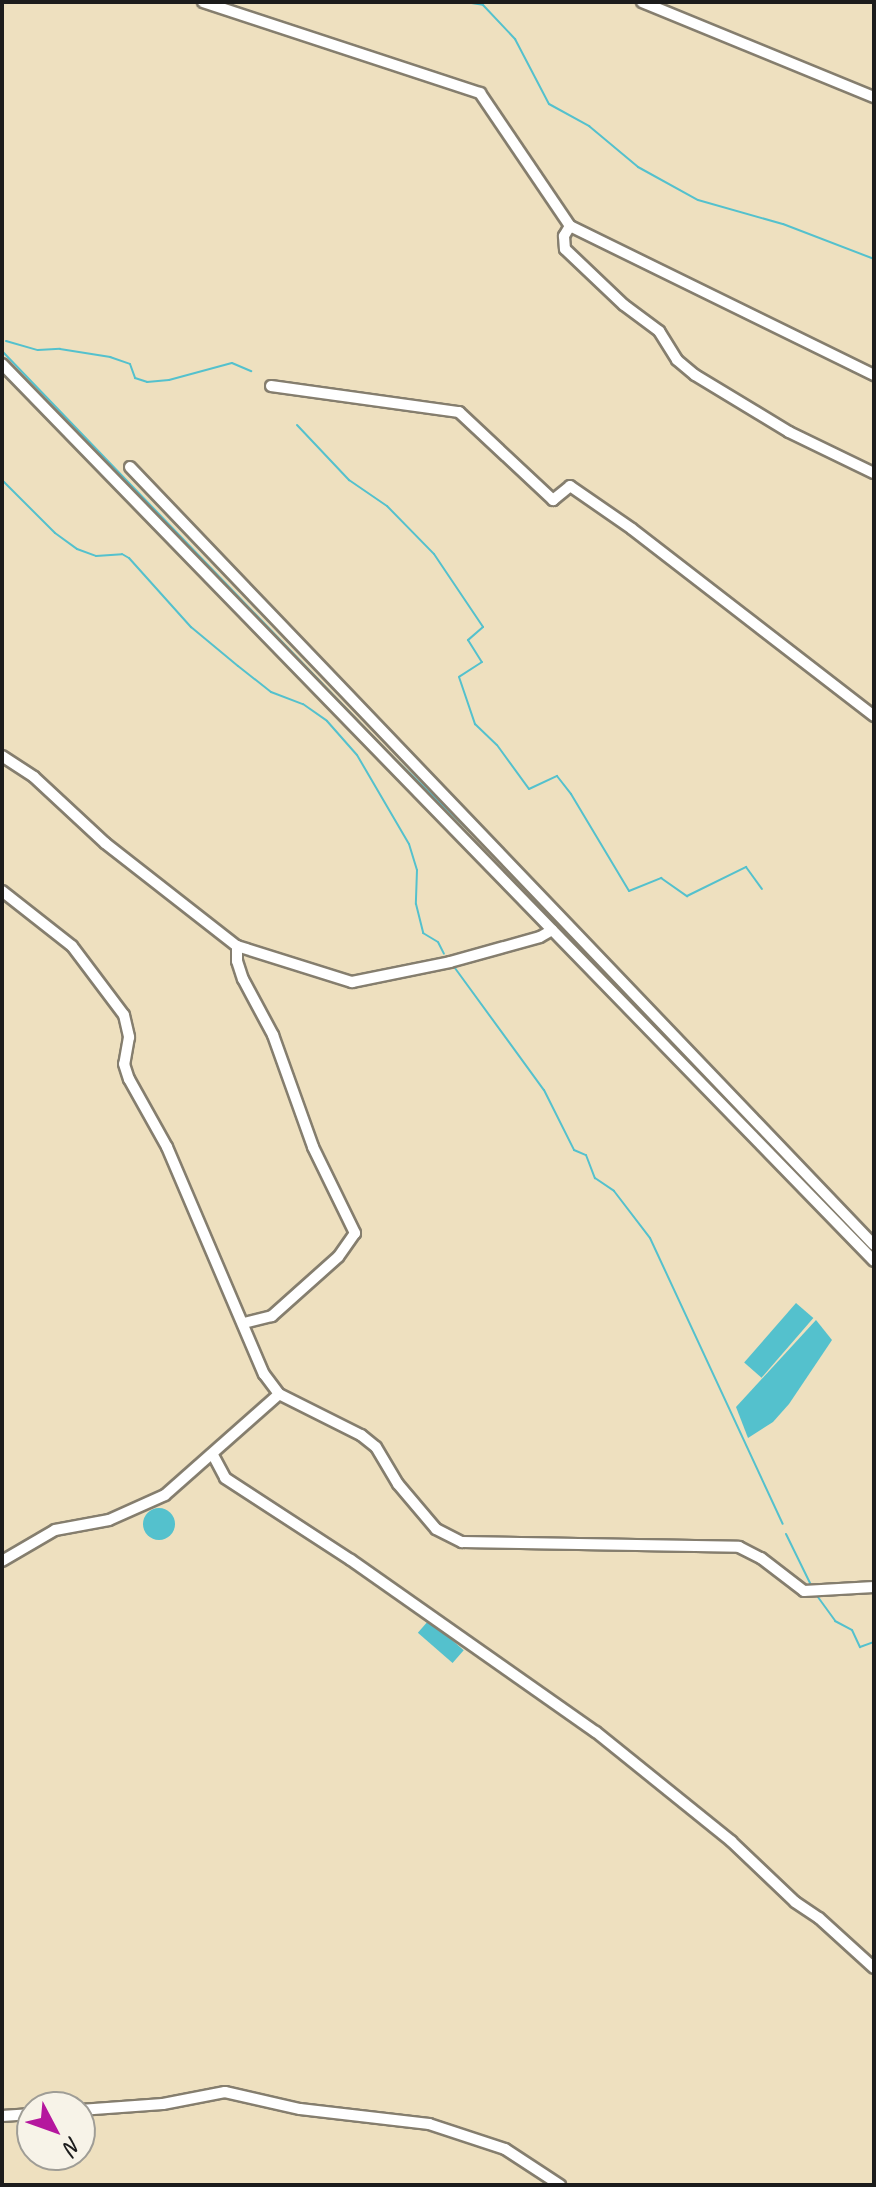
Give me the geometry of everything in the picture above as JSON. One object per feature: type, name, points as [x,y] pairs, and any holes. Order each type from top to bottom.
[{"type":"street","points":[[203,2],[480,93],[570,226],[874,375]]},
{"type":"street","points":[[642,2],[874,97]]},
{"type":"street","points":[[570,226],[564,236],[565,249],[624,305],[659,331],[677,360],[695,375],[789,432],[874,473]]},
{"type":"street","points":[[2,364],[874,1261]]},
{"type":"street","points":[[271,386],[459,412],[553,500],[570,486],[632,529],[874,716]]},
{"type":"street","points":[[130,467],[874,1245]]},
{"type":"street","points":[[2,756],[34,777],[105,843],[237,946],[352,982],[450,962],[540,937],[552,930]]},
{"type":"street","points":[[2,891],[72,946],[119,1006],[129,1037],[124,1064],[129,1079],[167,1147],[203,1239],[243,1323],[253,1354],[279,1394],[361,1435],[376,1447],[398,1484],[436,1529],[462,1542],[739,1547],[761,1558],[804,1591],[874,1587]]},
{"type":"street","points":[[237,946],[237,961],[243,979],[273,1035],[313,1147],[355,1233],[338,1257],[272,1316],[243,1323]]},
{"type":"street","points":[[2,1561],[55,1530],[109,1520],[165,1495],[279,1394]]},
{"type":"street","points":[[213,1455],[225,1478],[351,1560],[596,1732],[731,1841],[795,1902],[819,1918],[874,1968]]},
{"type":"street","points":[[96,2109],[163,2104],[225,2092],[300,2109],[429,2124],[505,2149],[560,2185]]},
{"type":"water","points":[[796,1303],[813,1318],[762,1378],[744,1363]]},
{"type":"water","points":[[816,1320],[832,1340],[789,1404],[773,1422],[748,1438],[736,1407]]},
{"type":"water","points":[[159,1508],[171,1512],[175,1524],[171,1536],[159,1540],[147,1536],[143,1524],[147,1512]]},
{"type":"water","points":[[429,1620],[464,1650],[453,1663],[418,1633]]},
{"type":"waterway","points":[[465,2],[483,5],[515,39],[549,104],[589,126],[638,167],[698,200],[783,224],[874,259]]},
{"type":"waterway","points":[[6,341],[38,350],[60,349],[110,357],[130,364],[135,378],[147,382],[169,380],[232,363],[251,371]]},
{"type":"waterway","points":[[2,351],[388,752],[492,853],[777,1151]]},
{"type":"waterway","points":[[297,425],[349,480],[387,506],[434,554],[483,627],[468,640],[482,662],[459,677],[475,724],[497,745],[529,789],[557,776],[629,891],[661,878],[687,896],[746,867],[762,889]]},
{"type":"waterway","points":[[2,480],[55,533],[77,549],[96,556],[122,554],[129,558],[191,627],[238,666],[271,692],[303,704],[327,721],[357,755],[409,844],[417,870],[416,904],[423,933],[438,942],[444,954]]},
{"type":"waterway","points":[[452,964],[544,1090],[574,1150],[586,1155],[595,1178],[614,1191],[650,1238],[783,1524]]},
{"type":"waterway","points":[[856,1233],[874,1253]]},
{"type":"waterway","points":[[786,1534],[812,1587]]},
{"type":"waterway","points":[[815,1593],[835,1621],[852,1630],[860,1647],[874,1642]]}]
